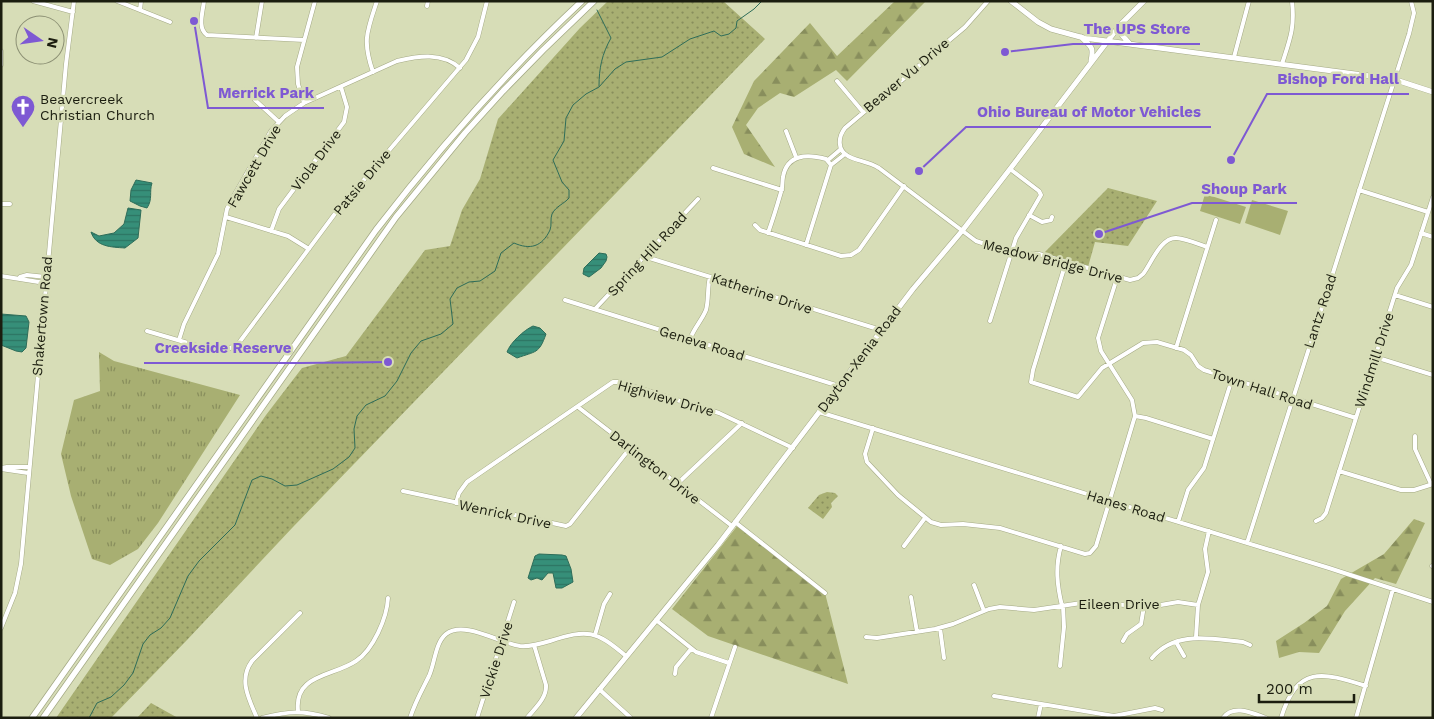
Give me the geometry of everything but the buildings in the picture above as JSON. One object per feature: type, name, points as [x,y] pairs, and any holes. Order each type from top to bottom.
[{"type":"highway","points":[[559,23],[577,1]]},
{"type":"highway","points":[[32,718],[376,230],[409,187],[480,104],[582,1]]},
{"type":"highway","points":[[43,718],[396,217],[465,133],[503,91],[542,50],[594,1]]},
{"type":"main road","points":[[1011,1],[1038,22],[1081,37],[1393,79],[1433,92]]},
{"type":"main road","name":"Dayton-Xenia Road","points":[[576,718],[734,524],[881,330],[962,231],[1090,63],[1125,19],[1144,1]]},
{"type":"main road","points":[[1125,19],[1122,35],[1130,44]]},
{"type":"main road","points":[[1081,37],[1092,48],[1090,63]]},
{"type":"street","points":[[33,1],[73,12]]},
{"type":"street","name":"Shakertown Road","points":[[1,628],[13,598],[20,570],[45,283],[66,64],[74,1]]},
{"type":"street","points":[[117,1],[170,22]]},
{"type":"street","points":[[140,10],[141,1]]},
{"type":"street","points":[[204,1],[201,28],[209,36],[304,40]]},
{"type":"street","points":[[256,38],[262,1]]},
{"type":"street","points":[[304,103],[297,77],[298,60],[315,1]]},
{"type":"street","points":[[373,72],[366,51],[366,39],[377,1]]},
{"type":"street","points":[[426,6],[428,1]]},
{"type":"street","name":"Patsie Drive","points":[[178,340],[220,351],[234,347],[240,342],[334,215],[386,152],[421,115],[460,68],[475,45],[486,1]]},
{"type":"street","name":"Beaver Vu Drive","points":[[841,149],[839,140],[841,132],[965,27],[988,1]]},
{"type":"street","points":[[1234,57],[1249,1]]},
{"type":"street","points":[[1282,64],[1293,29],[1292,1]]},
{"type":"street","name":"Lantz Road","points":[[1247,543],[1408,34],[1414,13],[1411,1]]},
{"type":"street","points":[[1,51],[1,65]]},
{"type":"street","name":"Fawcett Drive","points":[[178,340],[218,254],[231,201],[278,122],[304,103],[400,61],[434,56],[451,61],[460,68]]},
{"type":"street","points":[[837,81],[863,112]]},
{"type":"street","name":"Viola Drive","points":[[271,231],[279,209],[344,122],[347,107],[341,87]]},
{"type":"street","points":[[255,100],[278,122]]},
{"type":"street","points":[[786,131],[796,157]]},
{"type":"street","points":[[806,245],[831,164],[845,154],[841,149],[828,160]]},
{"type":"street","name":"Meadow Bridge Drive","points":[[845,154],[874,165],[976,241],[1011,252],[1039,254],[1117,278],[1130,280],[1138,278],[1145,272],[1163,243],[1170,238],[1179,238],[1208,247]]},
{"type":"street","points":[[768,233],[782,190],[783,176],[787,166],[796,157],[824,158],[831,164]]},
{"type":"street","points":[[713,168],[782,190]]},
{"type":"street","points":[[990,322],[1019,231],[1040,198],[1040,193],[1010,169]]},
{"type":"street","points":[[755,225],[760,230],[768,233],[841,256],[848,256],[859,250],[904,186]]},
{"type":"street","points":[[1359,190],[1428,212]]},
{"type":"street","name":"Windmill Drive","points":[[1316,521],[1326,513],[1395,295],[1400,282],[1411,265],[1433,197]]},
{"type":"street","name":"Spring Hill Road","points":[[595,309],[698,199]]},
{"type":"street","points":[[1,204],[10,204]]},
{"type":"street","points":[[1029,215],[1042,222],[1051,220],[1052,217]]},
{"type":"street","points":[[226,217],[292,238],[309,249]]},
{"type":"street","points":[[1176,348],[1216,220]]},
{"type":"street","points":[[1421,233],[1433,237]]},
{"type":"street","name":"Katherine Drive","points":[[643,256],[881,330]]},
{"type":"street","name":"Town Hall Road","points":[[1066,262],[1031,382],[1078,397],[1102,368],[1143,343],[1154,342],[1189,353],[1198,366],[1204,370],[1356,418]]},
{"type":"street","points":[[18,278],[27,275],[46,277]]},
{"type":"street","points":[[1,276],[45,283]]},
{"type":"street","points":[[690,339],[694,328],[706,310],[710,277]]},
{"type":"street","points":[[873,428],[865,454],[867,462],[898,495],[933,523],[1000,528],[1087,554],[1094,550],[1135,416],[1132,400],[1100,350],[1098,340],[1117,278]]},
{"type":"street","points":[[1395,295],[1433,306]]},
{"type":"street","name":"Geneva Road","points":[[565,300],[839,386]]},
{"type":"street","points":[[147,330],[178,340]]},
{"type":"street","points":[[1375,357],[1433,375]]},
{"type":"street","points":[[1178,522],[1188,490],[1203,470],[1232,379]]},
{"type":"street","name":"Highview Drive","points":[[456,503],[459,493],[468,482],[578,407],[608,384],[619,382],[718,413],[793,448]]},
{"type":"street","name":"Darlington Drive","points":[[578,407],[677,484],[734,524],[825,593]]},
{"type":"street","name":"Hanes Road","points":[[819,412],[1209,531],[1433,602]]},
{"type":"street","points":[[1135,416],[1213,438]]},
{"type":"street","points":[[677,484],[742,423]]},
{"type":"street","points":[[1339,471],[1401,490],[1414,490],[1432,484],[1415,449],[1415,436]]},
{"type":"street","name":"Wenrick Drive","points":[[403,491],[566,526],[630,448]]},
{"type":"street","points":[[1,469],[7,467],[28,467]]},
{"type":"street","points":[[1,469],[28,473]]},
{"type":"street","points":[[904,546],[925,518]]},
{"type":"street","points":[[1196,638],[1198,604],[1208,572],[1205,549],[1209,531]]},
{"type":"street","points":[[1060,666],[1064,626],[1057,578],[1061,546]]},
{"type":"street","points":[[974,585],[984,611]]},
{"type":"street","points":[[1356,718],[1393,589]]},
{"type":"street","points":[[595,635],[604,604],[610,594]]},
{"type":"street","points":[[911,597],[917,632]]},
{"type":"street","points":[[298,711],[298,696],[305,685],[316,678],[352,663],[368,649],[380,626],[388,598]]},
{"type":"street","name":"Vickie Drive","points":[[477,718],[514,602]]},
{"type":"street","name":"Eileen Drive","points":[[866,637],[877,638],[940,628],[984,611],[1000,607],[1034,610],[1088,602],[1144,606],[1178,602],[1198,604]]},
{"type":"street","points":[[1123,641],[1127,634],[1141,624],[1144,606]]},
{"type":"street","points":[[257,718],[246,689],[245,677],[247,670],[252,661],[300,613]]},
{"type":"street","points":[[656,620],[702,655],[729,664]]},
{"type":"street","points":[[940,628],[944,658]]},
{"type":"street","points":[[410,718],[416,698],[429,675],[440,642],[446,634],[456,629],[465,629],[519,646],[534,645],[574,634],[595,635],[604,639],[626,656]]},
{"type":"street","points":[[1152,658],[1157,651],[1186,638],[1243,642],[1250,646]]},
{"type":"street","points":[[1176,642],[1184,656]]},
{"type":"street","points":[[527,718],[546,691],[546,685],[534,645]]},
{"type":"street","points":[[711,718],[734,647]]},
{"type":"street","points":[[675,674],[676,667],[691,648]]},
{"type":"street","points":[[1281,718],[1287,700],[1293,690],[1313,676],[1332,676],[1366,686]]},
{"type":"street","points":[[599,689],[631,718]]},
{"type":"street","points":[[994,696],[1104,715],[1124,716],[1155,708],[1162,710]]},
{"type":"street","points":[[1038,718],[1041,704]]},
{"type":"street","points":[[1223,718],[1228,712],[1236,710],[1266,718]]},
{"type":"street","points":[[262,718],[298,711],[330,718]]},
{"type":"green space","points":[[608,1],[723,1],[765,39],[111,718],[56,718],[266,415],[302,368],[346,356],[425,250],[450,246],[462,210],[480,179],[498,119],[580,28]]},
{"type":"green space","points":[[895,1],[926,1],[847,81],[836,70],[794,97],[780,93],[758,108],[746,125],[775,167],[744,154],[732,127],[754,81],[810,23],[837,56]]},
{"type":"green space","points":[[1108,188],[1157,201],[1128,246],[1095,242],[1088,267],[1044,253]]},
{"type":"green space","points":[[1205,194],[1246,207],[1240,224],[1200,211]]},
{"type":"green space","points":[[1252,200],[1288,211],[1280,235],[1245,223]]},
{"type":"green space","points":[[99,352],[114,361],[240,395],[158,523],[138,549],[110,565],[92,559],[71,496],[61,454],[74,400],[100,391]]},
{"type":"green space","points":[[827,492],[835,493],[838,496],[831,503],[832,507],[823,519],[808,508],[819,495]]},
{"type":"green space","points":[[1414,519],[1425,523],[1396,584],[1375,578],[1345,611],[1319,653],[1299,652],[1279,658],[1276,641],[1327,606],[1341,579],[1384,554]]},
{"type":"green space","points":[[738,525],[825,593],[848,684],[708,636],[672,609]]},
{"type":"green space","points":[[151,703],[178,718],[137,718]]},
{"type":"water","points":[[136,180],[152,183],[150,202],[147,208],[130,201],[131,190]]},
{"type":"water","points":[[128,208],[141,210],[138,238],[125,248],[105,245],[96,241],[91,232],[99,236],[114,233],[124,224]]},
{"type":"water","points":[[599,253],[606,254],[607,257],[601,268],[589,277],[583,274],[584,268]]},
{"type":"water","points":[[1,314],[26,316],[29,322],[26,348],[22,352],[1,345]]},
{"type":"water","points":[[533,326],[540,328],[546,334],[539,349],[517,358],[507,352],[518,337]]},
{"type":"water","points":[[539,554],[566,556],[573,582],[562,588],[556,588],[553,573],[548,573],[542,580],[537,578],[531,580],[528,578],[535,556]]},
{"type":"waterway","points":[[89,718],[97,703],[111,697],[124,685],[133,673],[143,644],[150,635],[161,628],[170,618],[188,576],[199,561],[235,525],[252,480],[261,476],[285,486],[297,485],[333,469],[349,457],[355,448],[354,429],[357,416],[366,405],[385,396],[397,381],[411,353],[421,341],[441,334],[453,324],[450,299],[457,288],[469,282],[480,281],[495,271],[501,253],[514,243],[525,246],[535,245],[547,236],[551,228],[552,214],[569,198],[569,190],[562,182],[553,160],[564,141],[566,118],[573,105],[586,94],[599,87],[615,69],[626,62],[662,57],[690,39],[714,31],[721,36],[729,34],[736,28],[737,21],[762,1]]},
{"type":"waterway","points":[[597,10],[611,38],[602,61],[599,86]]},
{"type":"place","name":"Merrick Park","points":[[194,21]]},
{"type":"place","name":"The UPS Store","points":[[1005,52]]},
{"type":"place","name":"Beavercreek Christian Church","points":[[23,128]]},
{"type":"place","name":"Bishop Ford Hall","points":[[1231,160]]},
{"type":"place","name":"Ohio Bureau of Motor Vehicles","points":[[919,171]]},
{"type":"place","name":"Shoup Park","points":[[1099,234]]},
{"type":"place","name":"Creekside Reserve","points":[[388,362]]}]
